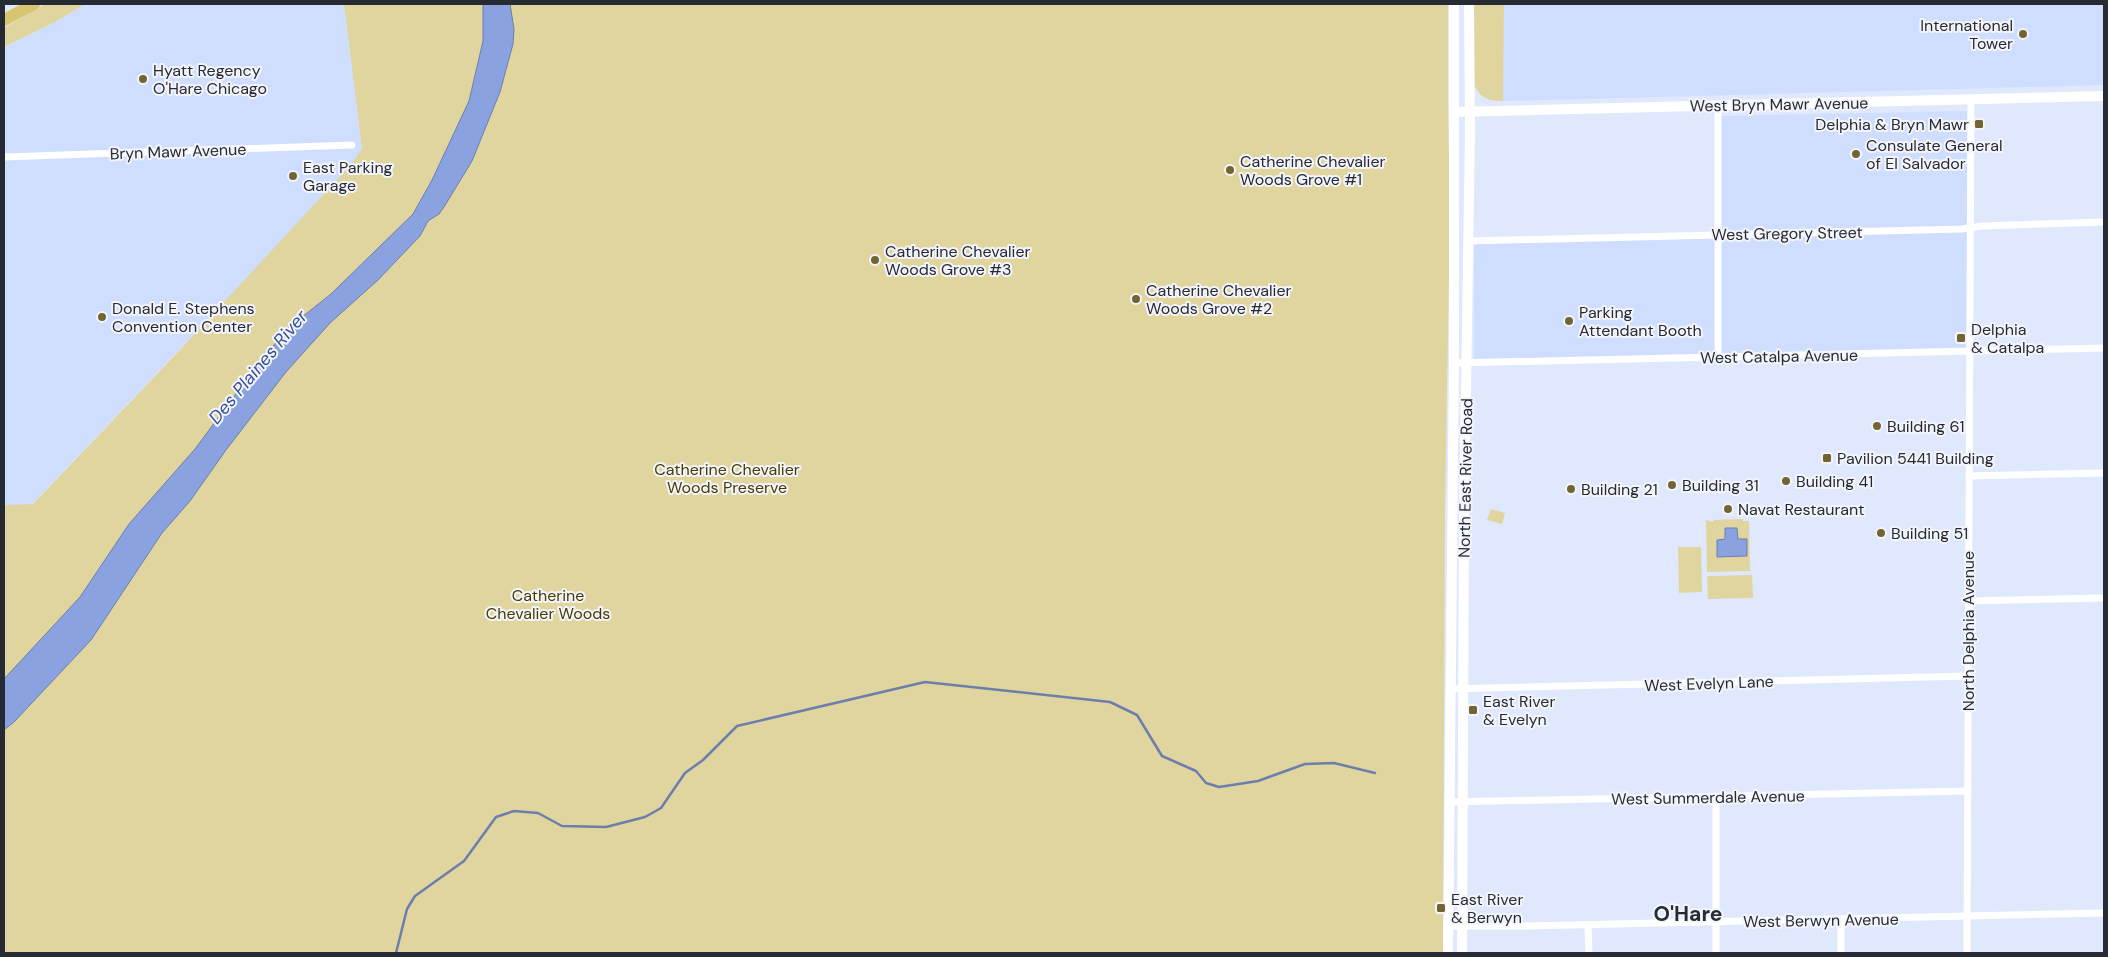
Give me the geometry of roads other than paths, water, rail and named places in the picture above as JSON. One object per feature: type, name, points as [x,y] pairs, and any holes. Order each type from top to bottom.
[{"type":"highway","points":[[4,20],[34,4]]},
{"type":"main road","name":"North East River Road","points":[[1448,953],[1454,363],[1454,4]]},
{"type":"main road","name":"North East River Road","points":[[1462,953],[1463,689],[1470,111],[1469,4]]},
{"type":"main road","name":"West Bryn Mawr Avenue","points":[[1454,112],[2104,96]]},
{"type":"street","name":"North Delphia Avenue","points":[[1967,953],[1970,99]]},
{"type":"street","points":[[1718,106],[1718,357]]},
{"type":"street","name":"Bryn Mawr Avenue","points":[[4,157],[352,146]]},
{"type":"street","name":"West Gregory Street","points":[[1469,241],[1970,228],[2104,222]]},
{"type":"street","name":"West Catalpa Avenue","points":[[1454,363],[2104,348]]},
{"type":"street","points":[[1969,476],[2104,473]]},
{"type":"street","points":[[1968,601],[2104,598]]},
{"type":"street","name":"West Evelyn Lane","points":[[1450,689],[1968,676]]},
{"type":"street","name":"West Summerdale Avenue","points":[[1449,802],[1968,791]]},
{"type":"street","points":[[1716,797],[1716,953]]},
{"type":"street","name":"West Berwyn Avenue","points":[[1448,926],[1841,920],[2104,913]]},
{"type":"street","points":[[1841,920],[1841,953]]},
{"type":"street","points":[[1588,925],[1588,953]]},
{"type":"water","name":"Des Plaines River","points":[[483,4],[510,4],[514,29],[513,44],[500,92],[472,161],[444,207],[439,214],[428,221],[420,236],[378,280],[330,323],[286,372],[226,450],[190,501],[162,533],[91,640],[14,722],[4,730],[4,679],[80,597],[129,524],[195,449],[252,372],[287,329],[331,294],[413,214],[432,180],[469,101],[483,41]]},
{"type":"water","points":[[1725,528],[1737,528],[1738,539],[1747,539],[1747,556],[1717,557],[1717,540],[1725,539]]},
{"type":"waterway","points":[[396,953],[407,909],[415,896],[464,861],[496,817],[514,811],[538,813],[562,826],[606,827],[645,817],[661,808],[685,773],[703,760],[737,726],[925,682],[1110,702],[1137,715],[1162,756],[1196,771],[1206,783],[1219,787],[1258,781],[1305,764],[1334,763],[1375,773]]},
{"type":"place","name":"International Tower","points":[[2023,34]]},
{"type":"place","name":"Hyatt Regency O'Hare Chicago","points":[[143,79]]},
{"type":"place","name":"Delphia & Bryn Mawr","points":[[1979,124]]},
{"type":"place","name":"Consulate General of El Salvador","points":[[1856,154]]},
{"type":"place","name":"Catherine Chevalier Woods Grove #1","points":[[1230,170]]},
{"type":"place","name":"East Parking Garage","points":[[293,176]]},
{"type":"place","name":"Catherine Chevalier Woods Grove #3","points":[[875,260]]},
{"type":"place","name":"Catherine Chevalier Woods Grove #2","points":[[1136,299]]},
{"type":"place","name":"Donald E. Stephens Convention Center","points":[[102,317]]},
{"type":"place","name":"Parking Attendant Booth","points":[[1569,321]]},
{"type":"place","name":"Delphia & Catalpa","points":[[1961,338]]},
{"type":"place","name":"Building 61","points":[[1877,426]]},
{"type":"place","name":"Pavilion 5441 Building","points":[[1827,458]]},
{"type":"place","name":"Building 41","points":[[1786,481]]},
{"type":"place","name":"Building 31","points":[[1672,485]]},
{"type":"place","name":"Building 21","points":[[1571,489]]},
{"type":"place","name":"Navat Restaurant","points":[[1728,509]]},
{"type":"place","name":"Building 51","points":[[1881,533]]},
{"type":"place","name":"East River & Evelyn","points":[[1473,710]]},
{"type":"place","name":"East River & Berwyn","points":[[1441,908]]},
{"type":"district","name":"O'Hare","points":[[1688,914]]},
{"type":"park label","name":"Catherine Chevalier Woods Preserve","points":[[727,478]]},
{"type":"park label","name":"Catherine Chevalier Woods","points":[[548,604]]}]
